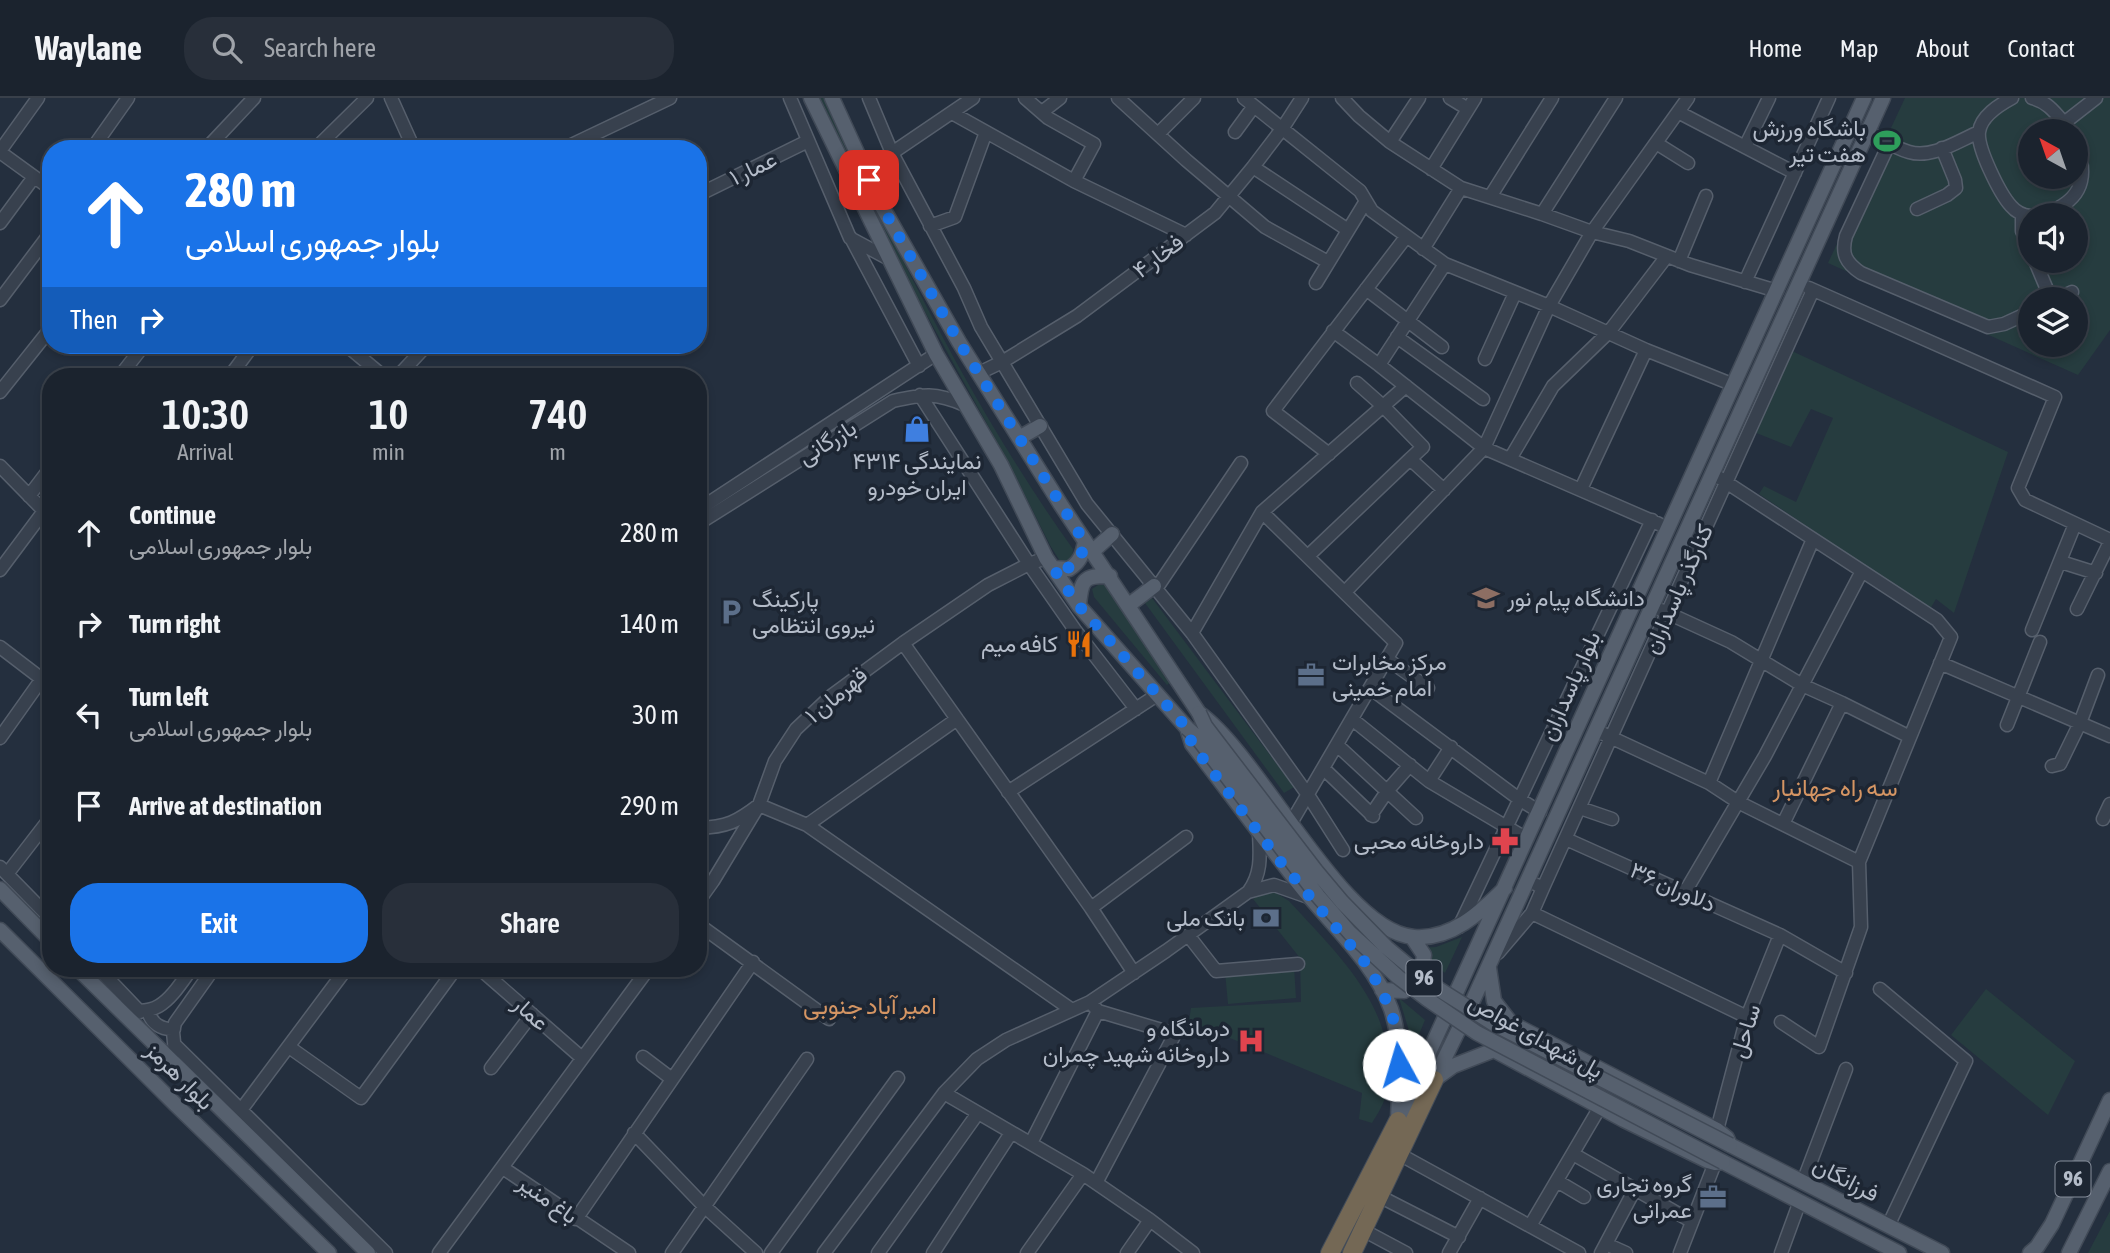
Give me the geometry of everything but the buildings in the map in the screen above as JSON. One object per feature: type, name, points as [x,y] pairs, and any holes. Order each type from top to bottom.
[{"type":"highway","name":"بلوار پاسداران","points":[[1353,1252],[1434,1080]]},
{"type":"highway","name":"بلوار پاسداران","points":[[1330,1253],[1398,1121]]},
{"type":"main road","name":"96","points":[[811,98],[936,354],[1001,465],[1049,563],[1079,606],[1187,728],[1192,744],[1259,833],[1369,967],[1391,1010],[1397,1035],[1398,1121]]},
{"type":"main road","name":"96","points":[[832,98],[880,203],[979,373],[1088,547],[1110,576],[1199,713]]},
{"type":"main road","name":"بلوار پاسداران","points":[[1398,1121],[1864,98]]},
{"type":"main road","name":"بلوار پاسداران","points":[[1434,1080],[1883,98]]},
{"type":"main road","points":[[1019,438],[1040,426]]},
{"type":"main road","points":[[1049,563],[1069,569],[1077,564],[1088,547],[1112,534]]},
{"type":"main road","points":[[1079,606],[1083,582],[1090,576],[1110,576]]},
{"type":"main road","points":[[1129,605],[1155,587]]},
{"type":"main road","points":[[1199,713],[1221,732],[1332,876],[1370,918],[1381,925],[1412,937],[1432,936],[1459,927],[1483,909],[1504,888]]},
{"type":"main road","name":"پل شهدای غواص","points":[[1199,713],[1205,726],[1342,902],[1386,947],[1429,983],[1494,1024],[1730,1145]]},
{"type":"main road","name":"پل شهدای غواص","points":[[1187,728],[1197,737],[1318,896],[1350,933],[1398,977],[1477,1033],[1719,1162]]},
{"type":"main road","points":[[0,889],[42,932]]},
{"type":"main road","name":"بلوار هرمز","points":[[0,930],[42,972]]},
{"type":"main road","points":[[1382,990],[1404,991],[1421,977],[1424,956],[1412,937]]},
{"type":"main road","points":[[1488,964],[1494,1001],[1511,1023]]},
{"type":"main road","name":"بلوار هرمز","points":[[47,977],[329,1253]]},
{"type":"main road","name":"بلوار هرمز","points":[[86,977],[368,1253]]},
{"type":"main road","points":[[1719,1162],[1600,1107],[1494,1051],[1484,1043],[1481,1036],[1486,1023],[1492,1018],[1511,1023],[1717,1130],[1727,1138],[1730,1145]]},
{"type":"main road","points":[[1434,1080],[1453,1066],[1494,1051]]},
{"type":"main road","name":"96","points":[[2030,1253],[2052,1224],[2110,1100]]},
{"type":"main road","name":"فرزانگان","points":[[1730,1145],[1942,1253]]},
{"type":"main road","name":"فرزانگان","points":[[1719,1162],[1899,1253]]},
{"type":"main road","name":"96","points":[[2069,1253],[2110,1171]]},
{"type":"street","points":[[38,98],[0,151],[42,183]]},
{"type":"street","points":[[98,140],[128,98]]},
{"type":"street","points":[[214,140],[254,98]]},
{"type":"street","points":[[324,140],[366,98]]},
{"type":"street","points":[[391,98],[410,140]]},
{"type":"street","points":[[582,140],[670,98]]},
{"type":"street","points":[[790,98],[850,237],[919,366]]},
{"type":"street","points":[[869,98],[892,153],[964,288],[981,327],[1087,504],[1192,633],[1308,795],[1343,850]]},
{"type":"street","points":[[892,153],[973,98]]},
{"type":"street","points":[[1025,98],[1048,118],[1094,144],[1074,181]]},
{"type":"street","points":[[1042,112],[1060,98]]},
{"type":"street","points":[[1118,98],[1186,160],[1265,226],[1328,262]]},
{"type":"street","points":[[1158,134],[1194,98]]},
{"type":"street","name":"فخار ۴","points":[[979,373],[1077,316],[1215,213],[1254,167],[1302,98]]},
{"type":"street","points":[[1342,98],[1390,142],[1461,188],[1777,291]]},
{"type":"street","points":[[1390,142],[1419,98]]},
{"type":"street","points":[[1431,169],[1471,103],[1450,98]]},
{"type":"street","points":[[1490,197],[1552,98]]},
{"type":"street","points":[[1345,592],[1484,448],[1549,306],[1592,232],[1688,98]]},
{"type":"street","points":[[1745,147],[1769,98]]},
{"type":"street","points":[[1745,282],[1829,98]]},
{"type":"street","points":[[2012,98],[1992,111],[1979,132],[1984,155],[2004,197],[2018,211]]},
{"type":"street","points":[[2032,98],[2051,108],[2060,119]]},
{"type":"street","points":[[2074,119],[2096,98]]},
{"type":"street","points":[[1542,214],[1611,100]]},
{"type":"street","points":[[1234,132],[1249,102],[1360,191],[1372,211],[1445,264],[1734,385]]},
{"type":"street","points":[[1678,112],[1795,173]]},
{"type":"street","points":[[952,113],[1074,181],[1186,235]]},
{"type":"street","points":[[930,226],[955,217],[986,132]]},
{"type":"street","points":[[1868,132],[1889,144],[1916,154],[1942,148],[1979,132]]},
{"type":"street","name":"عمار ۱","points":[[707,191],[808,141]]},
{"type":"street","points":[[1656,143],[1688,163]]},
{"type":"street","points":[[1889,144],[1846,236],[1843,247],[1850,266],[1870,278],[1988,327],[2018,318]]},
{"type":"street","points":[[1917,209],[1956,188],[1942,148]]},
{"type":"street","points":[[1254,167],[1348,230]]},
{"type":"street","points":[[0,223],[34,177]]},
{"type":"street","points":[[1423,249],[1461,188]]},
{"type":"street","points":[[2067,203],[2078,189]]},
{"type":"street","points":[[1510,459],[1553,386],[1609,332],[1673,258],[1706,196]]},
{"type":"street","points":[[1316,283],[1366,201]]},
{"type":"street","points":[[850,237],[889,259]]},
{"type":"street","points":[[1329,454],[1273,411],[1406,237]]},
{"type":"street","points":[[0,300],[42,244]]},
{"type":"street","points":[[1379,365],[1445,264]]},
{"type":"street","points":[[1799,284],[2055,397],[2018,488],[2025,500],[2110,541],[2077,609]]},
{"type":"street","points":[[1366,289],[1442,346]]},
{"type":"street","name":"کنارگذر پاسداران","points":[[1488,964],[1532,913],[1813,290]]},
{"type":"street","points":[[1485,359],[1515,293]]},
{"type":"street","points":[[1333,331],[1484,448],[1669,528]]},
{"type":"street","points":[[1397,337],[1483,399]]},
{"type":"street","points":[[0,392],[42,339]]},
{"type":"street","points":[[1581,489],[1646,350]]},
{"type":"street","points":[[126,368],[137,354]]},
{"type":"street","points":[[357,354],[374,368]]},
{"type":"street","points":[[405,368],[419,354]]},
{"type":"street","name":"بازرگانی","points":[[707,517],[887,386],[936,354]]},
{"type":"street","points":[[1308,556],[1423,447],[1357,383]]},
{"type":"street","points":[[887,386],[895,391],[896,397],[892,401]]},
{"type":"street","points":[[1192,633],[1262,512],[1406,386]]},
{"type":"street","points":[[920,395],[1029,564],[1075,630],[1136,709]]},
{"type":"street","name":"بازرگانی","points":[[707,505],[892,401],[920,395],[939,395],[965,405]]},
{"type":"street","points":[[1410,459],[1444,490]]},
{"type":"street","points":[[1155,587],[1241,463]]},
{"type":"street","points":[[0,466],[42,509]]},
{"type":"street","points":[[1712,473],[1937,620],[1951,637],[1859,862],[1861,927],[1819,1047],[1781,1022]]},
{"type":"street","points":[[29,496],[42,479]]},
{"type":"street","points":[[1262,512],[1396,643],[1291,823]]},
{"type":"street","points":[[1459,927],[1652,520]]},
{"type":"street","points":[[0,570],[42,522]]},
{"type":"street","points":[[2032,630],[2075,524]]},
{"type":"street","points":[[1709,783],[1813,539]]},
{"type":"street","points":[[2061,562],[2096,573]]},
{"type":"street","name":"قهرمان ۱","points":[[707,889],[759,805],[775,761],[796,729],[831,696],[988,585],[1029,564],[1049,563]]},
{"type":"street","points":[[1685,892],[1738,802],[1862,571]]},
{"type":"street","points":[[1652,606],[1731,642],[1802,685],[1910,737]]},
{"type":"street","points":[[2007,725],[2040,642]]},
{"type":"street","points":[[903,643],[1134,973]]},
{"type":"street","points":[[0,648],[42,680]]},
{"type":"street","points":[[1387,659],[1428,688]]},
{"type":"street","points":[[1940,663],[2110,736]]},
{"type":"street","points":[[2052,766],[2060,764],[2080,723],[2098,675]]},
{"type":"street","points":[[0,738],[42,688]]},
{"type":"street","points":[[1370,688],[1540,812]]},
{"type":"street","points":[[1008,792],[1157,695]]},
{"type":"street","points":[[1783,824],[1842,703]]},
{"type":"street","points":[[807,825],[957,719]]},
{"type":"street","points":[[1352,719],[1430,781],[1527,839]]},
{"type":"street","points":[[1595,730],[1709,783],[1738,802],[1859,862]]},
{"type":"street","points":[[1337,745],[1416,818]]},
{"type":"street","points":[[1430,781],[1451,747]]},
{"type":"street","points":[[1324,769],[1372,815],[1388,790],[1410,765]]},
{"type":"street","points":[[2103,819],[2110,804]]},
{"type":"street","points":[[707,828],[719,827],[740,820],[759,805],[807,825],[1072,1010]]},
{"type":"street","points":[[1580,808],[1612,819]]},
{"type":"street","points":[[42,827],[4,871],[42,910]]},
{"type":"street","points":[[1248,892],[1259,874],[1259,833]]},
{"type":"street","points":[[1091,908],[1186,837]]},
{"type":"street","name":"دلاوران ۳۶","points":[[1566,839],[1780,935],[1846,973]]},
{"type":"street","points":[[1527,881],[1543,888]]},
{"type":"street","points":[[1031,1143],[1094,1006],[1134,973],[1248,892],[1273,885],[1311,898]]},
{"type":"street","points":[[1532,913],[1747,1017]]},
{"type":"street","points":[[707,930],[829,1019]]},
{"type":"street","points":[[1188,935],[1216,971],[1298,964]]},
{"type":"street","name":"ساحل","points":[[1717,1130],[1747,1017],[1780,935]]},
{"type":"street","points":[[576,1219],[753,962]]},
{"type":"street","points":[[107,977],[155,1024],[174,1029]]},
{"type":"street","points":[[113,1005],[144,1012],[163,1004],[176,992],[186,977]]},
{"type":"street","points":[[176,1066],[174,1029],[179,1017],[208,977]]},
{"type":"street","points":[[241,1110],[340,977]]},
{"type":"street","points":[[289,1046],[361,1098],[449,977]]},
{"type":"street","name":"عمار","points":[[490,977],[582,1058]]},
{"type":"street","points":[[439,1253],[642,977]]},
{"type":"street","points":[[1880,989],[1966,1061],[1888,1226]]},
{"type":"street","points":[[841,1253],[827,1248],[944,1093],[977,1059],[1006,1040],[1072,1010],[1094,1006],[1175,1034],[1096,1183]]},
{"type":"street","points":[[491,1068],[532,1013]]},
{"type":"street","points":[[174,1044],[386,1253]]},
{"type":"street","points":[[643,1057],[672,1079]]},
{"type":"street","points":[[672,1253],[807,1059]]},
{"type":"street","points":[[1803,1182],[1846,1069]]},
{"type":"street","points":[[771,1253],[898,1078]]},
{"type":"street","points":[[944,1093],[1083,1174],[1193,1253]]},
{"type":"street","points":[[1530,1226],[1600,1107]]},
{"type":"street","points":[[878,1253],[978,1113]]},
{"type":"street","points":[[634,1133],[704,1206],[756,1253]]},
{"type":"street","points":[[933,1253],[1012,1133]]},
{"type":"street","points":[[1399,1154],[1579,1253]]},
{"type":"street","points":[[1573,1154],[1691,1221]]},
{"type":"street","points":[[1679,1253],[1719,1162]]},
{"type":"street","name":"باغ منیر","points":[[503,1168],[629,1253]]},
{"type":"street","points":[[1027,1253],[1083,1174]]},
{"type":"street","points":[[1557,1181],[1584,1197]]},
{"type":"street","points":[[1626,1253],[1604,1248],[1635,1189]]},
{"type":"street","points":[[1379,1196],[1458,1237]]},
{"type":"street","points":[[1449,1253],[1480,1198]]},
{"type":"street","points":[[1781,1253],[1800,1201]]},
{"type":"street","points":[[1127,1253],[1150,1220]]},
{"type":"street","points":[[1363,1230],[1406,1253]]},
{"type":"green space","points":[[819,98],[826,98],[909,272],[970,386],[1002,442],[1073,549],[1072,559],[1066,563],[1060,561],[1051,547],[1008,462],[894,256]]},
{"type":"green space","points":[[1905,98],[2110,98],[2110,330],[2078,375],[2038,357],[2088,357],[2088,287],[2018,287],[2018,348],[1828,263]]},
{"type":"green space","points":[[1792,351],[2008,452],[1954,613],[1936,599],[1930,609],[1759,494],[1764,486],[1796,502],[1833,418],[1811,409],[1791,447],[1749,430]]},
{"type":"green space","points":[[1104,585],[1108,589],[1171,682],[1167,685],[1094,597],[1092,589]]},
{"type":"green space","points":[[1152,598],[1294,787],[1284,793],[1145,603]]},
{"type":"green space","points":[[1262,893],[1276,893],[1289,901],[1346,965],[1376,1011],[1385,1037],[1388,1064],[1385,1098],[1372,1123],[1359,1119],[1362,1093],[1189,1021],[1191,1008],[1301,1002],[1300,958],[1253,899]]},
{"type":"green space","points":[[1462,937],[1445,973],[1412,948],[1436,947]]},
{"type":"green space","points":[[1294,967],[1296,998],[1228,1004],[1225,972]]},
{"type":"green space","points":[[1986,989],[2075,1061],[2048,1115],[1951,1035]]},
{"type":"green space","points":[[1399,998],[1425,1020],[1410,1056],[1410,1034]]},
{"type":"green space","points":[[2110,1211],[2110,1253],[2088,1253]]},
{"type":"place","name":"باشگاه ورزش هفت تیر","points":[[1887,141]]},
{"type":"place","name":"نمایندگی ۴۳۱۴ ایران خودرو","points":[[917,429]]},
{"type":"place","name":"دانشگاه پیام نور","points":[[1486,598]]},
{"type":"place","name":"پارکینگ نیروی انتظامی","points":[[731,612]]},
{"type":"place","name":"کافه میم","points":[[1079,644]]},
{"type":"place","name":"مرکز مخابرات امام خمینی","points":[[1311,675]]},
{"type":"place","name":"داروخانه محبی","points":[[1505,841]]},
{"type":"place","name":"بانک ملی","points":[[1266,918]]},
{"type":"place","name":"درمانگاه و داروخانه شهید چمران","points":[[1251,1041]]},
{"type":"place","name":"گروه تجاری عمرانی","points":[[1713,1197]]},
{"type":"district","name":"سه راه جهانبار","points":[[1835,788]]},
{"type":"district","name":"امير آباد جنوبی","points":[[870,1006]]},
{"type":"route","points":[[869,180],[959,342],[1084,541],[1083,553],[1077,564],[1069,569],[1053,568],[1079,606],[1187,728],[1192,744],[1259,833],[1369,967],[1391,1010],[1397,1035],[1399,1065]]}]
